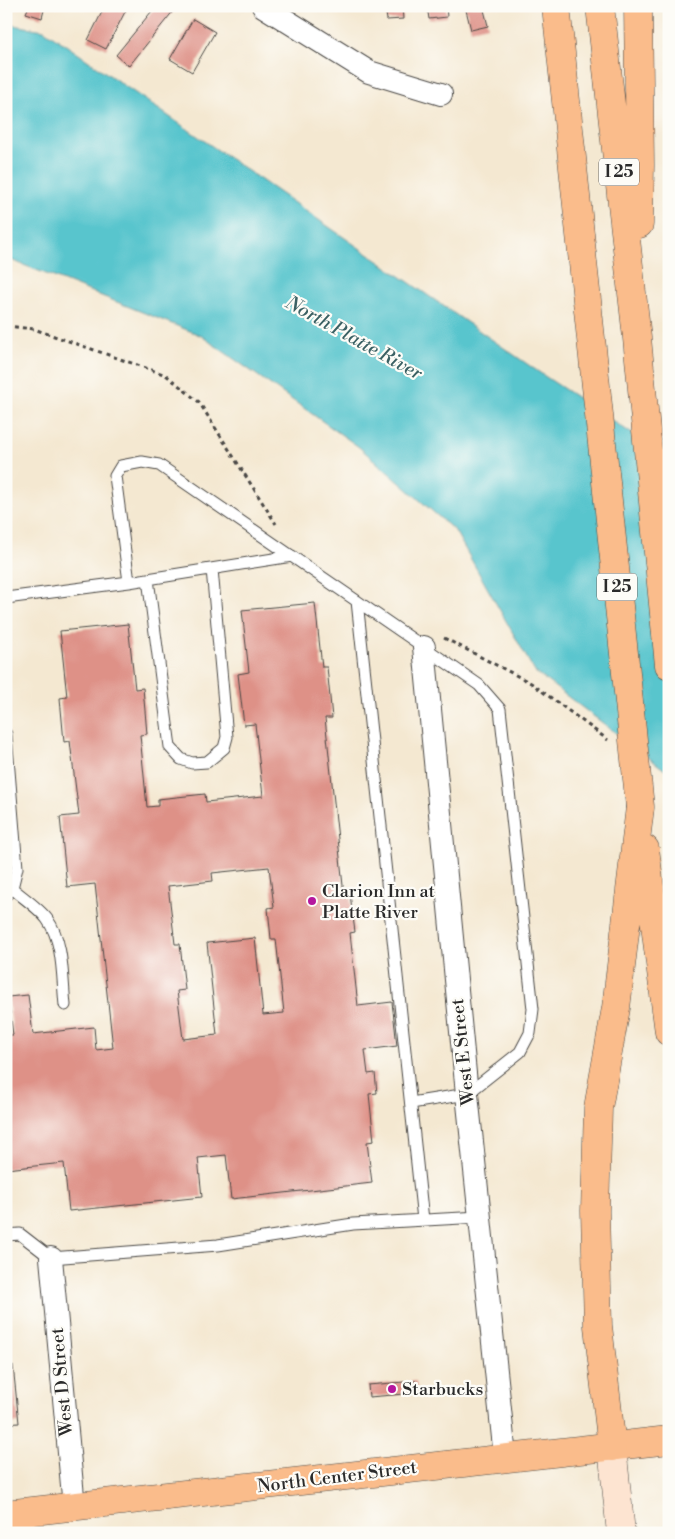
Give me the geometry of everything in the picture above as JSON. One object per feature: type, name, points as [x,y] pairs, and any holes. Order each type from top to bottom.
[{"type":"main road","name":"I 25","points":[[600,6],[637,338],[669,665]]},
{"type":"main road","points":[[637,338],[640,165],[638,6]]},
{"type":"main road","name":"I 25","points":[[558,14],[640,808],[669,1032]]},
{"type":"main road","points":[[621,1533],[598,1326],[595,1211],[598,1108],[616,1008],[640,808]]},
{"type":"main road","name":"North Center Street","points":[[6,1514],[669,1440]]},
{"type":"street","points":[[263,6],[369,72],[441,94]]},
{"type":"street","name":"West E Street","points":[[430,640],[467,1094],[505,1457]]},
{"type":"street","name":"West D Street","points":[[51,1258],[74,1507]]},
{"type":"lane","points":[[129,582],[115,476],[121,466],[142,462],[159,465],[357,601],[430,640],[479,685],[500,709],[533,1009],[530,1033],[520,1052],[467,1094],[411,1103]]},
{"type":"lane","points":[[6,598],[129,582],[292,556]]},
{"type":"lane","points":[[148,579],[170,747],[181,759],[192,763],[207,762],[224,748],[227,737],[212,569]]},
{"type":"lane","points":[[357,601],[423,1220]]},
{"type":"lane","points":[[6,734],[17,868],[9,892],[46,918],[54,933],[60,954],[65,1005]]},
{"type":"lane","points":[[6,1235],[20,1234],[51,1258],[218,1245],[353,1224],[480,1217]]},
{"type":"path","points":[[6,326],[34,330],[166,375],[199,402],[280,529]]},
{"type":"path","points":[[430,640],[531,683],[615,746]]},
{"type":"water","name":"North Platte River","points":[[6,24],[44,30],[546,377],[669,458],[669,773],[535,672],[455,531],[359,447],[200,335],[6,258]]},
{"type":"building","points":[[29,6],[45,6],[42,18],[26,13]]},
{"type":"building","points":[[105,6],[128,6],[106,49],[88,40]]},
{"type":"building","points":[[156,6],[169,6],[174,10],[129,66],[116,55]]},
{"type":"building","points":[[385,6],[402,6],[403,19],[387,20]]},
{"type":"building","points":[[427,6],[446,6],[447,17],[429,19]]},
{"type":"building","points":[[465,6],[483,6],[488,26],[471,30]]},
{"type":"building","points":[[193,19],[215,32],[192,72],[170,59]]},
{"type":"building","name":"Clarion Inn at Platte River","points":[[315,603],[322,667],[327,667],[332,718],[325,718],[344,895],[350,894],[355,932],[350,933],[358,1006],[392,1002],[397,1046],[365,1050],[368,1074],[375,1073],[377,1093],[369,1094],[374,1141],[367,1142],[372,1183],[231,1199],[226,1155],[198,1158],[202,1197],[69,1211],[64,1163],[6,1169],[6,1035],[13,1035],[8,997],[28,995],[33,1034],[94,1027],[96,1050],[113,1048],[95,884],[67,887],[60,817],[79,815],[70,741],[64,742],[60,698],[67,697],[60,631],[128,624],[135,689],[143,688],[147,734],[140,735],[147,807],[158,806],[158,799],[205,794],[206,802],[263,796],[255,724],[244,725],[238,674],[249,672],[242,610]],"holes":[[[269,867],[274,907],[268,908],[271,939],[276,939],[284,1013],[263,1015],[255,938],[207,943],[217,1035],[183,1039],[177,991],[185,990],[180,944],[175,944],[168,886],[213,881],[212,873]]]},
{"type":"building","points":[[13,1365],[19,1423],[6,1424],[6,1366]]},
{"type":"building","name":"Starbucks","points":[[416,1381],[417,1393],[369,1397],[368,1385]]},
{"type":"place","name":"Clarion Inn at Platte River","points":[[312,901]]},
{"type":"place","name":"Starbucks","points":[[392,1389]]}]
